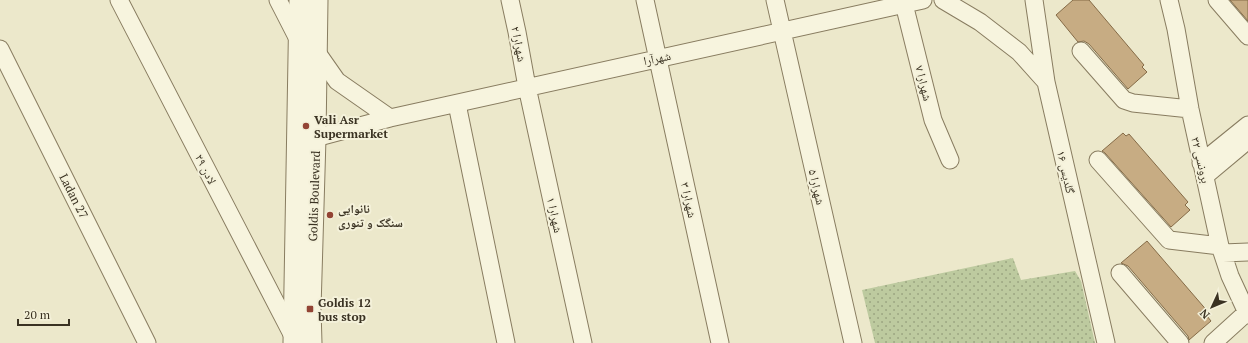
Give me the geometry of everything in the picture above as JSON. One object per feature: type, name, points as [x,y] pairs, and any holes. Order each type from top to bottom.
[{"type":"street","name":"لادن ۲۹","points":[[119,0],[300,341]]},
{"type":"street","points":[[278,0],[298,39]]},
{"type":"street","name":"Goldis Boulevard","points":[[300,0],[298,39],[306,138],[310,309],[300,341]]},
{"type":"street","name":"Goldis Boulevard","points":[[306,138],[316,51],[316,0]]},
{"type":"street","name":"شهرارا ۲","points":[[510,0],[527,87]]},
{"type":"street","name":"شهرارا ۳","points":[[645,0],[720,343]]},
{"type":"street","name":"شهرارا ۵","points":[[775,0],[853,343]]},
{"type":"street","name":"شهرآرا","points":[[306,138],[527,87],[782,32],[904,2],[923,0]]},
{"type":"street","points":[[944,0],[980,22],[1019,52],[1046,82]]},
{"type":"street","name":"گلدیس ۱۶","points":[[1034,0],[1046,82],[1106,343]]},
{"type":"street","name":"برونسی ۳۲","points":[[1169,0],[1176,29],[1190,109],[1222,250],[1230,276],[1247,314]]},
{"type":"street","points":[[1176,29],[1181,0]]},
{"type":"street","points":[[1217,0],[1248,36]]},
{"type":"street","name":"شهرارا ۷","points":[[904,2],[933,120],[950,160]]},
{"type":"street","name":"Ladan 27","points":[[0,49],[147,343]]},
{"type":"street","points":[[316,51],[337,81],[390,118]]},
{"type":"street","points":[[1081,51],[1124,100],[1134,103],[1190,109]]},
{"type":"street","name":"شهرارا ۱","points":[[527,87],[583,343]]},
{"type":"street","points":[[457,104],[506,343]]},
{"type":"street","points":[[1203,169],[1248,125]]},
{"type":"street","points":[[1203,169],[1248,140]]},
{"type":"street","points":[[1098,160],[1169,240],[1222,250],[1248,252]]},
{"type":"street","points":[[1120,273],[1180,343]]},
{"type":"street","points":[[1213,343],[1247,314]]},
{"type":"green space","points":[[1013,258],[1021,280],[1075,271],[1081,281],[1095,343],[875,343],[862,290]]},
{"type":"building","points":[[1073,0],[1089,0],[1144,65],[1142,67],[1147,72],[1128,89],[1089,44],[1084,41],[1078,42],[1056,15]]},
{"type":"building","points":[[1230,0],[1248,0],[1248,21]]},
{"type":"building","points":[[1123,133],[1126,136],[1129,134],[1188,202],[1185,205],[1190,210],[1171,227],[1102,151]]},
{"type":"building","points":[[1147,241],[1209,313],[1207,316],[1211,321],[1189,340],[1188,336],[1128,266],[1121,263]]},
{"type":"place","name":"Vali Asr Supermarket","points":[[306,126]]},
{"type":"place","name":"نانوایی سنگک و تنوری","points":[[330,215]]},
{"type":"place","name":"Goldis 12 bus stop","points":[[310,309]]}]
